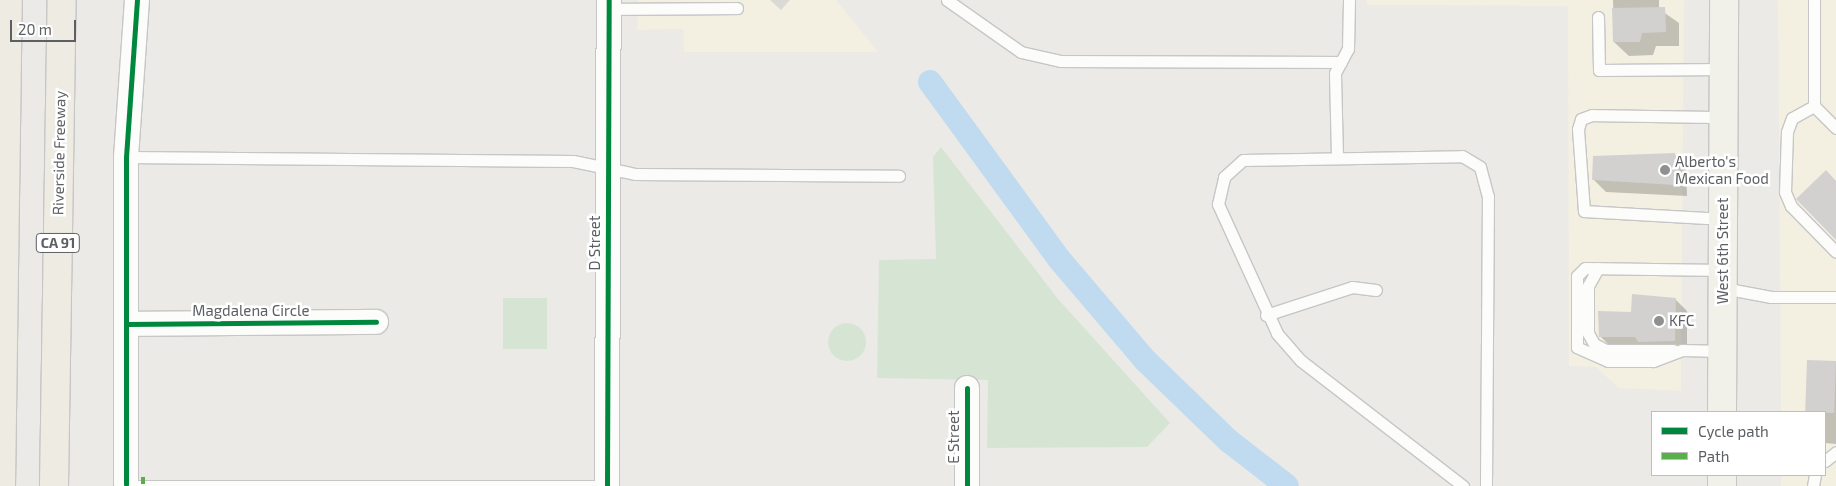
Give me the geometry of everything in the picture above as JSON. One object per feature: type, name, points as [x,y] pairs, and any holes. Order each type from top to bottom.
[{"type":"highway","points":[[1,486],[8,0]]},
{"type":"highway","name":"Riverside Freeway","points":[[54,486],[62,0]]},
{"type":"main road","name":"West 6th Street","points":[[1722,411],[1724,0]]},
{"type":"street","points":[[126,485],[126,157],[137,0]]},
{"type":"street","name":"D Street","points":[[607,486],[609,5]]},
{"type":"street","name":"Magdalena Circle","points":[[126,324],[376,322]]},
{"type":"street","name":"E Street","points":[[967,388],[967,486]]},
{"type":"lane","points":[[948,0],[1021,52],[1060,61],[1341,62]]},
{"type":"lane","points":[[1337,156],[1335,73],[1348,49],[1349,0]]},
{"type":"lane","points":[[1814,0],[1814,106],[1836,128]]},
{"type":"lane","points":[[609,5],[737,8]]},
{"type":"lane","points":[[1598,17],[1599,70],[1724,69]]},
{"type":"lane","points":[[1814,106],[1792,118],[1788,132],[1785,192],[1791,206],[1836,252]]},
{"type":"lane","points":[[1723,219],[1584,211],[1578,129],[1581,119],[1592,115],[1724,117]]},
{"type":"lane","points":[[1463,486],[1301,361],[1266,315],[1218,204],[1224,177],[1243,160],[1337,156],[1462,156],[1480,167],[1488,196],[1486,486]]},
{"type":"lane","points":[[126,157],[573,161],[635,174],[899,176]]},
{"type":"lane","points":[[1682,350],[1654,361],[1608,361],[1577,347],[1577,276],[1585,268],[1598,268],[1723,279],[1771,297],[1836,297]]},
{"type":"lane","points":[[1598,268],[1588,286],[1588,333],[1594,344],[1606,350],[1722,351]]},
{"type":"lane","points":[[1266,315],[1352,287],[1376,290]]},
{"type":"lane","points":[[1826,460],[1836,452]]},
{"type":"lane","points":[[126,485],[607,486]]},
{"type":"shaded area","points":[[638,0],[836,0],[878,52],[684,52],[683,29],[637,30]]},
{"type":"shaded area","points":[[770,0],[790,0],[781,10]]},
{"type":"shaded area","points":[[1367,0],[1684,0],[1681,391],[1619,388],[1596,367],[1569,366],[1568,6],[1367,5]]},
{"type":"shaded area","points":[[1778,0],[1836,0],[1836,486],[1781,486],[1781,476],[1826,476],[1826,411],[1781,411]]},
{"type":"green space","points":[[941,147],[1058,299],[1170,423],[1147,447],[987,448],[988,380],[877,378],[879,260],[936,259],[933,157]]},
{"type":"green space","points":[[503,298],[547,298],[547,349],[503,349]]},
{"type":"green space","points":[[847,323],[860,329],[866,342],[860,355],[847,361],[834,355],[828,342],[834,329]]},
{"type":"building","points":[[1665,7],[1666,32],[1642,33],[1640,42],[1613,42],[1612,8]]},
{"type":"building","points":[[1675,153],[1675,185],[1592,180],[1593,156]]},
{"type":"building","points":[[1826,170],[1836,181],[1836,240],[1796,199]]},
{"type":"building","points":[[1632,294],[1676,298],[1675,341],[1638,342],[1635,337],[1599,337],[1598,311],[1631,312]]},
{"type":"building","points":[[1807,360],[1836,361],[1834,413],[1805,411]]},
{"type":"waterway","points":[[930,82],[1059,259],[1145,360],[1229,441],[1287,486]]},
{"type":"marked path","points":[[143,477],[143,484]]},
{"type":"cycle path","points":[[126,484],[126,157],[137,0]]},
{"type":"cycle path","points":[[607,486],[609,0]]},
{"type":"cycle path","points":[[127,324],[376,322]]},
{"type":"cycle path","points":[[967,388],[967,486]]},
{"type":"place","name":"Alberto's Mexican Food","points":[[1665,170]]},
{"type":"place","name":"KFC","points":[[1659,321]]}]
